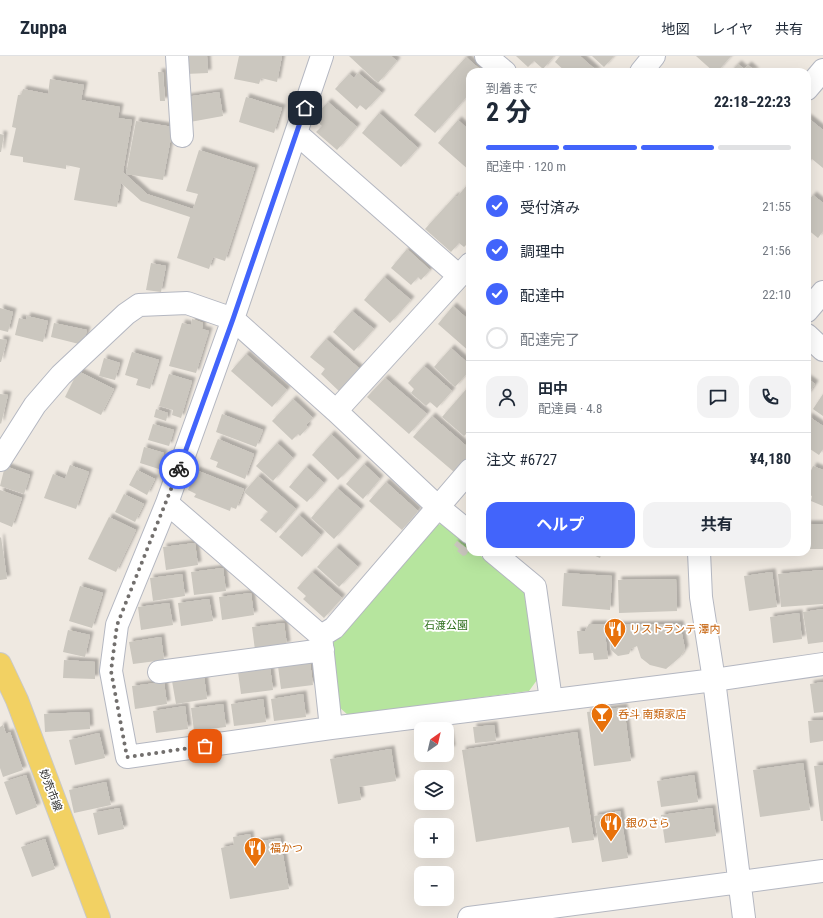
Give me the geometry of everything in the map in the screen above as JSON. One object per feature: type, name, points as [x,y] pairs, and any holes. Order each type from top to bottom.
[{"type":"main road","name":"妙売市線","points":[[0,664],[22,714],[99,918]]},
{"type":"street","points":[[177,56],[182,136]]},
{"type":"street","points":[[322,56],[233,319],[167,503],[117,625],[111,671],[127,757],[331,728],[714,680],[823,664]]},
{"type":"street","points":[[486,56],[500,68]]},
{"type":"street","points":[[644,68],[654,56]]},
{"type":"street","points":[[811,84],[823,70]]},
{"type":"street","points":[[296,133],[464,270],[336,411]]},
{"type":"street","points":[[811,306],[823,292]]},
{"type":"street","points":[[0,460],[35,405],[61,375],[126,314],[139,305],[187,303],[233,319],[336,411],[437,506],[466,530]]},
{"type":"street","points":[[811,340],[823,350]]},
{"type":"street","points":[[159,672],[322,643],[437,506],[466,474]]},
{"type":"street","points":[[167,503],[322,643],[331,728]]},
{"type":"street","points":[[498,556],[535,587],[551,700]]},
{"type":"street","points":[[699,556],[701,598],[714,680],[744,918]]},
{"type":"street","points":[[469,918],[823,871]]},
{"type":"green space","name":"石渡公園","points":[[441,524],[466,544],[466,556],[481,556],[524,591],[537,680],[529,691],[348,715],[339,707],[332,643],[431,526]]},
{"type":"building","points":[[186,56],[207,56],[208,73],[186,74]]},
{"type":"building","points":[[239,56],[282,56],[277,82],[261,78],[259,84],[234,79]]},
{"type":"building","points":[[349,56],[391,56],[397,61],[378,83]]},
{"type":"building","points":[[516,56],[554,56],[544,68],[534,61],[528,67]]},
{"type":"building","points":[[560,56],[580,56],[594,68],[562,68],[555,62]]},
{"type":"building","points":[[592,56],[614,56],[604,67]]},
{"type":"building","points":[[696,56],[731,56],[720,68],[710,68]]},
{"type":"building","points":[[466,57],[478,68],[466,68],[466,98],[435,133],[414,115]]},
{"type":"building","points":[[738,64],[743,68],[734,68]]},
{"type":"building","points":[[158,72],[163,72],[165,101],[160,101]]},
{"type":"building","points":[[358,73],[382,93],[366,110],[360,105],[357,109],[335,89],[349,74],[354,78]]},
{"type":"building","points":[[50,79],[84,85],[81,100],[120,107],[118,118],[132,120],[123,172],[147,194],[193,209],[198,194],[186,191],[199,150],[255,168],[225,261],[213,257],[209,269],[177,258],[190,217],[141,201],[121,183],[117,207],[74,200],[80,168],[66,165],[66,169],[23,162],[23,157],[10,155],[16,128],[12,127],[18,95],[21,95],[23,89],[48,94]]},
{"type":"building","points":[[219,92],[223,116],[190,122],[186,97]]},
{"type":"building","points":[[246,97],[282,108],[274,133],[239,122]]},
{"type":"building","points":[[328,102],[357,127],[337,150],[316,132],[322,126],[313,118]]},
{"type":"building","points":[[379,113],[418,148],[401,167],[362,133]]},
{"type":"building","points":[[458,120],[466,127],[466,168],[438,143]]},
{"type":"building","points":[[811,120],[823,130],[823,168],[812,159],[811,160]]},
{"type":"building","points":[[136,121],[173,127],[163,180],[126,174]]},
{"type":"building","points":[[0,134],[4,135],[1,152],[0,152]]},
{"type":"building","points":[[466,186],[466,245],[464,247],[459,243],[451,252],[425,229],[455,196],[457,197]]},
{"type":"building","points":[[813,195],[823,203],[823,231],[818,238],[811,232],[811,197]]},
{"type":"building","points":[[407,249],[430,270],[421,280],[418,277],[411,285],[391,268]]},
{"type":"building","points":[[151,263],[166,266],[161,292],[146,290]]},
{"type":"building","points":[[384,277],[411,300],[390,323],[364,300]]},
{"type":"building","points":[[453,306],[466,317],[466,348],[438,324]]},
{"type":"building","points":[[0,308],[13,312],[8,332],[0,330]]},
{"type":"building","points":[[352,311],[374,329],[354,351],[333,332]]},
{"type":"building","points":[[27,316],[48,321],[43,342],[15,335],[19,318],[26,320]]},
{"type":"building","points":[[192,319],[203,323],[202,329],[209,331],[196,373],[169,366],[182,323],[191,325]]},
{"type":"building","points":[[54,323],[87,330],[83,345],[51,337]]},
{"type":"building","points":[[0,339],[7,340],[1,362],[0,362]]},
{"type":"building","points":[[326,339],[361,370],[341,393],[321,374],[325,369],[310,357]]},
{"type":"building","points":[[451,348],[466,361],[466,375],[455,387],[434,367]]},
{"type":"building","points":[[132,352],[159,360],[150,389],[136,385],[138,379],[125,375]]},
{"type":"building","points":[[246,354],[287,390],[272,407],[231,371]]},
{"type":"building","points":[[104,358],[120,363],[115,380],[99,376]]},
{"type":"building","points":[[424,366],[452,391],[437,408],[430,402],[426,406],[411,393],[414,389],[408,383]]},
{"type":"building","points":[[78,371],[114,389],[101,415],[65,397]]},
{"type":"building","points":[[169,374],[192,381],[181,418],[172,415],[173,410],[159,406]]},
{"type":"building","points":[[385,378],[427,414],[409,434],[367,397]]},
{"type":"building","points":[[811,381],[815,384],[811,390]]},
{"type":"building","points":[[466,390],[466,434],[464,436],[442,417]]},
{"type":"building","points":[[0,394],[8,395],[1,424],[0,423]]},
{"type":"building","points":[[823,394],[823,416],[813,409]]},
{"type":"building","points":[[293,399],[313,418],[306,425],[308,427],[300,436],[298,434],[292,440],[272,421]]},
{"type":"building","points":[[156,409],[168,413],[166,421],[154,417]]},
{"type":"building","points":[[222,414],[263,430],[256,447],[216,432]]},
{"type":"building","points":[[432,416],[466,446],[466,458],[454,472],[413,437]]},
{"type":"building","points":[[811,418],[823,426],[823,449],[819,455],[811,450]]},
{"type":"building","points":[[153,424],[174,430],[169,446],[148,440]]},
{"type":"building","points":[[331,434],[358,460],[338,480],[312,455]]},
{"type":"building","points":[[218,439],[254,454],[245,479],[216,467],[218,462],[210,459]]},
{"type":"building","points":[[277,443],[293,458],[273,481],[256,466]]},
{"type":"building","points":[[144,447],[164,453],[159,469],[140,463]]},
{"type":"building","points":[[364,464],[380,479],[363,499],[346,484]]},
{"type":"building","points":[[70,465],[89,472],[76,509],[44,498],[53,474],[65,479]]},
{"type":"building","points":[[5,466],[30,475],[24,494],[0,486]]},
{"type":"building","points":[[813,466],[823,470],[823,506],[811,501],[811,471]]},
{"type":"building","points":[[306,467],[324,483],[307,502],[289,487]]},
{"type":"building","points":[[137,470],[155,479],[147,495],[129,485]]},
{"type":"building","points":[[196,470],[244,489],[236,509],[231,507],[230,511],[194,497],[196,494],[188,490]]},
{"type":"building","points":[[258,476],[296,509],[276,533],[260,520],[268,512],[244,492]]},
{"type":"building","points":[[386,482],[418,511],[402,530],[369,501]]},
{"type":"building","points":[[337,488],[361,509],[334,539],[311,518]]},
{"type":"building","points":[[0,490],[22,498],[12,527],[0,522]]},
{"type":"building","points":[[124,494],[144,504],[135,522],[115,512]]},
{"type":"building","points":[[299,515],[321,535],[302,557],[279,537]]},
{"type":"building","points":[[109,517],[136,530],[116,572],[88,559]]},
{"type":"building","points":[[811,524],[823,524],[823,549],[811,549]]},
{"type":"building","points":[[1,537],[7,579],[0,580],[0,538]]},
{"type":"building","points":[[457,541],[466,548],[466,555],[463,556],[457,551],[459,549],[454,545]]},
{"type":"building","points":[[195,543],[198,565],[166,570],[163,547]]},
{"type":"building","points":[[336,547],[358,567],[339,587],[317,567]]},
{"type":"building","points":[[223,568],[226,591],[194,595],[191,572]]},
{"type":"building","points":[[823,570],[823,604],[781,607],[778,574]]},
{"type":"building","points":[[312,572],[342,598],[324,618],[303,599],[306,596],[297,588]]},
{"type":"building","points":[[772,572],[777,607],[749,611],[744,576]]},
{"type":"building","points":[[564,573],[612,576],[610,610],[562,606]]},
{"type":"building","points":[[182,574],[185,596],[153,601],[150,578]]},
{"type":"building","points":[[676,579],[677,611],[619,613],[618,580]]},
{"type":"building","points":[[80,586],[103,593],[92,628],[69,621]]},
{"type":"building","points":[[251,593],[254,615],[222,620],[219,597]]},
{"type":"building","points":[[209,599],[213,621],[181,626],[178,603]]},
{"type":"building","points":[[169,603],[173,625],[141,630],[138,607]]},
{"type":"building","points":[[823,609],[823,642],[808,644],[803,612]]},
{"type":"building","points":[[799,613],[802,639],[773,643],[770,617]]},
{"type":"building","points":[[284,623],[287,645],[255,650],[252,627]]},
{"type":"building","points":[[589,624],[604,624],[608,659],[594,660],[593,653],[579,654],[577,631],[585,631]]},
{"type":"building","points":[[680,624],[685,649],[680,657],[666,669],[650,665],[641,658],[637,646],[631,649],[629,654],[618,656],[611,650],[609,625]]},
{"type":"building","points":[[68,630],[90,635],[85,657],[63,652]]},
{"type":"building","points":[[161,637],[164,660],[133,664],[129,642]]},
{"type":"building","points":[[64,660],[95,662],[95,679],[63,678]]},
{"type":"building","points":[[310,662],[313,685],[281,689],[278,666]]},
{"type":"building","points":[[270,667],[273,690],[241,694],[238,672]]},
{"type":"building","points":[[204,676],[207,699],[176,704],[172,681]]},
{"type":"building","points":[[164,682],[167,704],[135,709],[132,686]]},
{"type":"building","points":[[823,682],[823,712],[814,713],[810,684]]},
{"type":"building","points":[[303,694],[306,717],[274,721],[271,699]]},
{"type":"building","points":[[263,699],[266,722],[234,726],[231,704]]},
{"type":"building","points":[[223,704],[226,727],[194,731],[191,708]]},
{"type":"building","points":[[185,706],[188,729],[156,733],[153,711]]},
{"type":"building","points":[[624,707],[631,761],[594,766],[587,712]]},
{"type":"building","points":[[89,712],[90,729],[45,732],[44,714]]},
{"type":"building","points":[[823,720],[823,741],[810,743],[808,721]]},
{"type":"building","points":[[3,725],[6,734],[10,732],[23,770],[3,777],[0,768],[0,727]]},
{"type":"building","points":[[494,725],[496,741],[475,743],[473,727]]},
{"type":"building","points":[[577,732],[594,840],[572,843],[569,827],[476,842],[462,750]]},
{"type":"building","points":[[99,733],[105,758],[75,765],[69,740]]},
{"type":"building","points":[[391,749],[396,781],[359,787],[361,800],[338,804],[330,759]]},
{"type":"building","points":[[803,763],[810,810],[760,817],[753,770]]},
{"type":"building","points":[[823,765],[823,821],[821,821],[814,766]]},
{"type":"building","points":[[26,775],[37,807],[16,815],[4,782]]},
{"type":"building","points":[[694,775],[698,802],[661,807],[657,781]]},
{"type":"building","points":[[106,782],[111,805],[74,813],[69,790]]},
{"type":"building","points":[[119,808],[124,829],[98,835],[93,813]]},
{"type":"building","points":[[712,808],[716,836],[665,843],[661,815]]},
{"type":"building","points":[[620,811],[628,858],[602,862],[594,816]]},
{"type":"building","name":"福かつ","points":[[250,834],[251,843],[280,838],[289,889],[230,899],[221,848],[234,845],[233,837]]},
{"type":"building","points":[[45,839],[55,869],[32,877],[21,847]]},
{"type":"way so far","points":[[179,469],[167,503],[117,625],[111,671],[127,757],[205,746]]},
{"type":"place","name":"リストランテ 澤内","points":[[615,648]]},
{"type":"place","name":"呑斗 南類家店","points":[[602,734]]},
{"type":"place","name":"銀のさら","points":[[611,842]]},
{"type":"place","name":"福かつ","points":[[255,868]]},
{"type":"route","points":[[179,469],[233,319],[305,108]]}]
